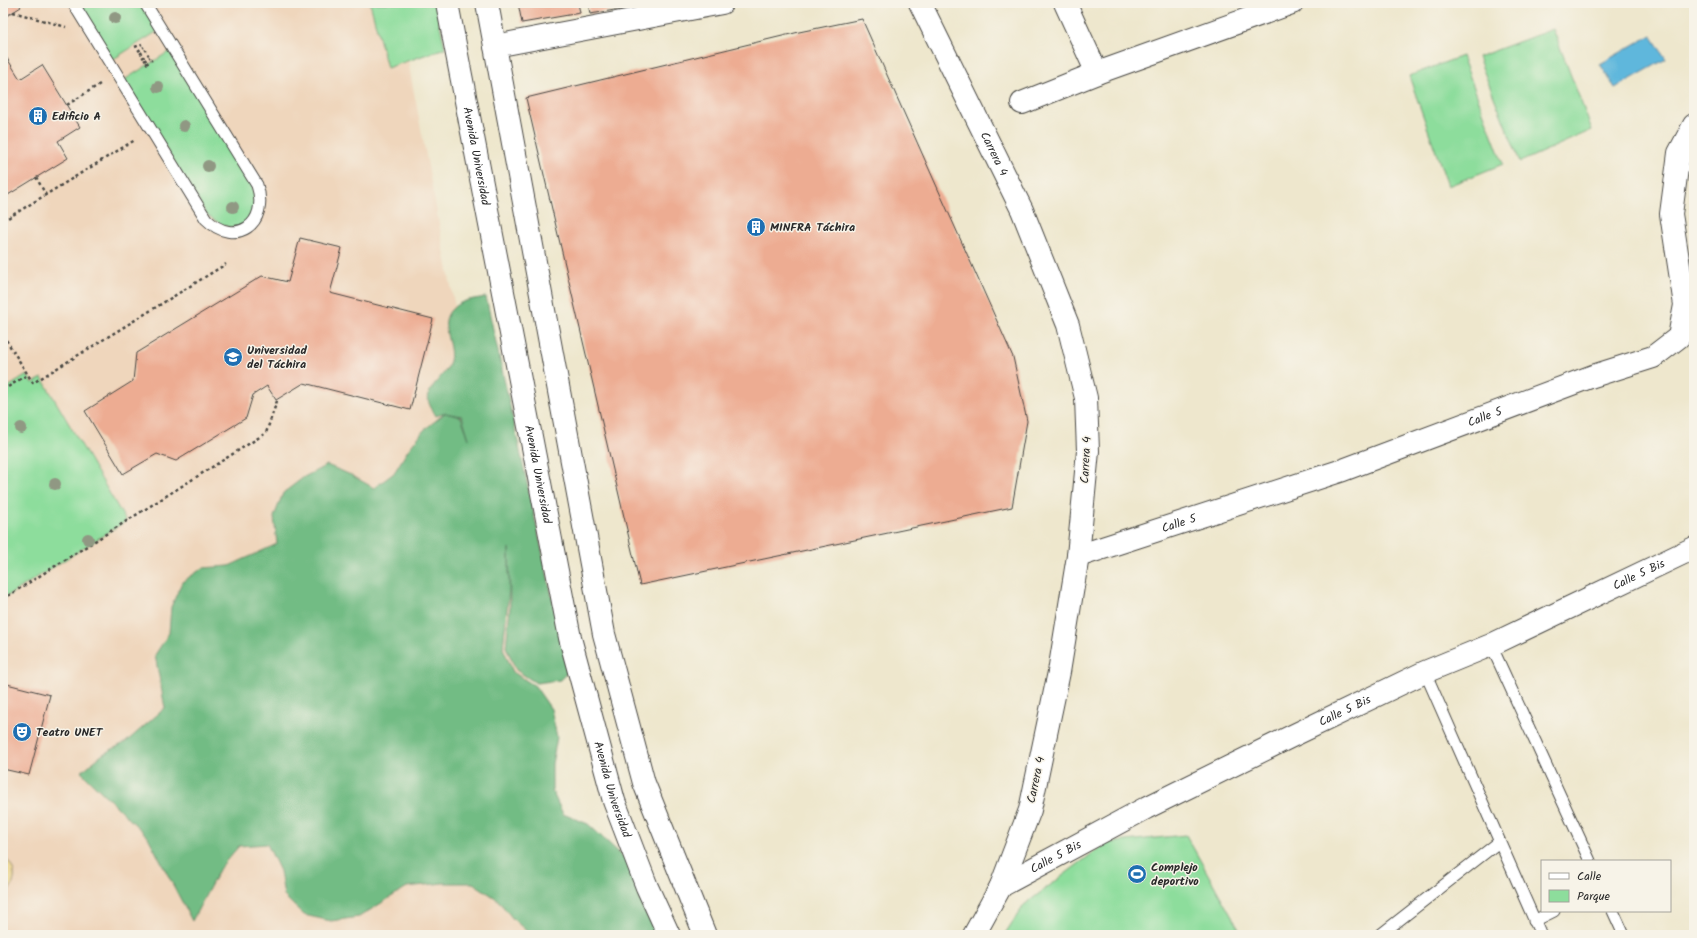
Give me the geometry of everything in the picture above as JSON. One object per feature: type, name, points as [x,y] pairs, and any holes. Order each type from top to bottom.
[{"type":"street","name":"Avenida Universidad","points":[[447,3],[570,638],[614,801],[647,887],[669,935]]},
{"type":"street","points":[[486,3],[604,634],[644,783],[705,935]]},
{"type":"street","points":[[495,46],[722,3]]},
{"type":"street","name":"Carrera 4","points":[[920,3],[1022,210],[1068,325],[1086,398],[1088,451],[1078,556],[1059,672],[1030,810],[1001,886],[974,935]]},
{"type":"street","points":[[1065,3],[1097,73]]},
{"type":"street","points":[[1022,104],[1097,73],[1292,3]]},
{"type":"street","name":"Calle 5","points":[[1078,556],[1343,470],[1593,376],[1653,357],[1680,337],[1685,305],[1680,267],[1670,214],[1679,153],[1694,125]]},
{"type":"street","name":"Calle 5 Bis","points":[[1001,886],[1146,808],[1425,672],[1491,645],[1694,548]]},
{"type":"lane","points":[[73,3],[206,219],[215,227],[224,230],[236,232],[247,228],[257,219],[260,208],[261,197],[257,185],[145,3]]},
{"type":"lane","points":[[1491,645],[1590,860]]},
{"type":"lane","points":[[1425,672],[1541,935]]},
{"type":"lane","points":[[1380,935],[1499,842]]},
{"type":"lane","points":[[1534,921],[1552,912]]},
{"type":"lane","points":[[1613,912],[1624,935]]},
{"type":"path","points":[[13,12],[70,28]]},
{"type":"path","points":[[136,47],[142,44]]},
{"type":"path","points":[[138,51],[144,47]]},
{"type":"path","points":[[140,54],[146,50]]},
{"type":"path","points":[[142,58],[149,55],[144,61]]},
{"type":"path","points":[[146,64],[152,60]]},
{"type":"path","points":[[67,105],[102,84]]},
{"type":"path","points":[[3,221],[142,136]]},
{"type":"path","points":[[36,177],[46,195]]},
{"type":"path","points":[[3,335],[33,383],[226,264]]},
{"type":"path","points":[[3,390],[27,375]]},
{"type":"path","points":[[3,599],[266,433],[278,398]]},
{"type":"shaded area","name":"Universidad del Táchira","points":[[3,3],[397,3],[524,670],[559,823],[611,935],[3,935]]},
{"type":"green space","points":[[77,3],[140,3],[158,31],[112,60]]},
{"type":"green space","points":[[370,3],[435,3],[445,48],[387,68]]},
{"type":"green space","points":[[1553,29],[1592,130],[1520,162],[1478,57]]},
{"type":"green space","points":[[170,51],[253,186],[256,207],[246,223],[241,227],[231,228],[225,226],[206,214],[124,80]]},
{"type":"green space","points":[[1462,56],[1503,164],[1448,186],[1409,76]]},
{"type":"green space","points":[[486,297],[563,646],[567,673],[560,680],[536,683],[516,670],[506,647],[510,607],[509,548],[509,591],[503,648],[513,672],[535,686],[551,709],[557,737],[552,764],[552,791],[563,814],[588,824],[626,859],[662,935],[531,935],[513,919],[497,899],[473,883],[443,883],[407,887],[359,917],[331,921],[304,915],[284,896],[280,871],[267,844],[239,846],[220,868],[192,921],[148,837],[81,772],[103,754],[126,742],[165,708],[155,655],[169,633],[171,607],[182,582],[203,568],[229,566],[277,544],[274,517],[283,493],[304,477],[327,465],[351,475],[374,488],[394,473],[408,450],[424,430],[445,413],[436,416],[430,405],[428,397],[433,387],[445,372],[450,361],[451,354],[446,327],[448,315],[455,306],[459,304],[468,300]],"holes":[[[445,413],[462,416],[469,439],[461,417]]]},
{"type":"green space","points":[[27,375],[33,383],[42,378],[126,521],[3,599],[3,390]]},
{"type":"green space","name":"Complejo deportivo","points":[[1186,835],[1242,935],[1004,935],[1024,905],[1106,843]]},
{"type":"sand","points":[[3,857],[8,861],[14,871],[14,881],[8,891],[3,895]]},
{"type":"water","points":[[1651,35],[1666,59],[1615,88],[1600,64]]},
{"type":"building","points":[[3,3],[18,3],[21,7],[3,18]]},
{"type":"building","points":[[518,3],[578,3],[580,13],[522,23]]},
{"type":"building","points":[[588,3],[626,3],[627,8],[590,14]]},
{"type":"building","name":"MINFRA Táchira","points":[[862,19],[1013,357],[1027,421],[1012,507],[640,585],[526,98],[799,32]]},
{"type":"building","name":"Edificio A","points":[[3,52],[20,79],[42,65],[80,127],[58,141],[68,158],[3,198]]},
{"type":"building","points":[[300,238],[342,248],[330,293],[433,319],[410,410],[304,383],[276,400],[267,386],[253,395],[246,418],[176,461],[157,454],[123,474],[85,411],[133,381],[136,353],[262,276],[288,282]]},
{"type":"building","name":"Teatro UNET","points":[[3,683],[50,695],[29,775],[3,769]]},
{"type":"place","name":"Edificio A","points":[[38,116]]},
{"type":"place","name":"MINFRA Táchira","points":[[756,227]]},
{"type":"place","name":"Universidad del Táchira","points":[[233,357]]},
{"type":"place","name":"Teatro UNET","points":[[22,732]]},
{"type":"place","name":"Complejo deportivo","points":[[1137,874]]}]
